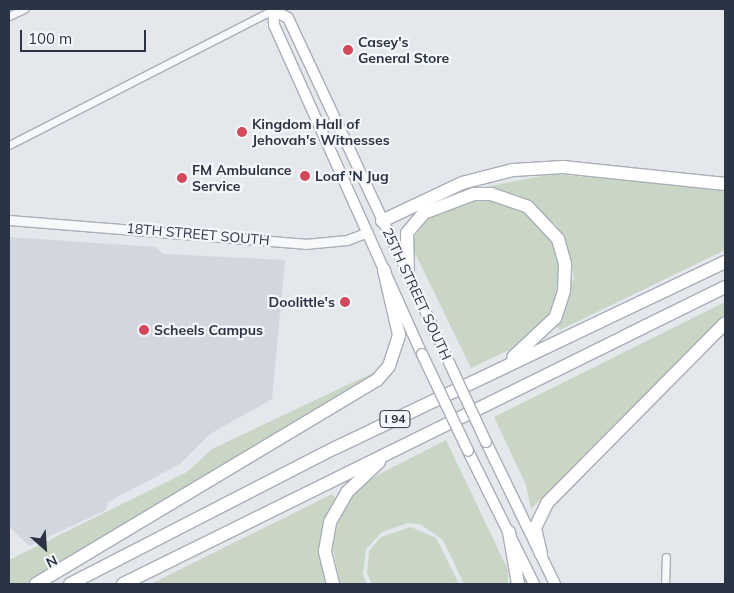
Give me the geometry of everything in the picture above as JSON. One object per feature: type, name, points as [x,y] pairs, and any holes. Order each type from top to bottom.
[{"type":"highway","points":[[382,221],[462,183],[512,170],[563,167],[725,184]]},
{"type":"highway","points":[[408,274],[407,233],[415,220],[454,199],[474,194],[507,198],[528,207],[553,233],[565,264],[564,291],[555,318],[537,338],[485,376]]},
{"type":"highway","name":"I 94","points":[[70,584],[485,376],[725,262]]},
{"type":"highway","points":[[36,584],[377,380],[389,366],[399,336],[384,270]]},
{"type":"highway","name":"I 94","points":[[123,584],[725,287]]},
{"type":"highway","points":[[541,554],[535,528],[547,502],[725,323]]},
{"type":"highway","points":[[333,584],[325,551],[330,522],[346,492],[391,452]]},
{"type":"highway","points":[[509,532],[518,584]]},
{"type":"main road","name":"25TH STREET SOUTH","points":[[274,9],[288,18],[486,442],[555,584]]},
{"type":"main road","name":"25TH STREET SOUTH","points":[[274,9],[274,25],[384,270],[422,354],[534,584]]},
{"type":"main road","name":"18TH STREET SOUTH","points":[[368,232],[382,221]]},
{"type":"street","points":[[9,16],[24,9]]},
{"type":"street","points":[[9,145],[274,9]]},
{"type":"street","name":"18TH STREET SOUTH","points":[[9,220],[305,244],[346,240],[368,232]]},
{"type":"street","points":[[665,584],[666,557]]},
{"type":"shaded area","name":"Scheels Campus","points":[[9,237],[156,247],[163,254],[285,260],[272,399],[210,434],[180,464],[108,502],[106,510],[29,546],[9,526]]},
{"type":"green space","points":[[552,174],[725,189],[725,250],[560,330],[556,326],[574,277],[566,242],[556,225],[519,195],[498,190],[464,191]]},
{"type":"green space","points":[[479,199],[518,206],[551,235],[563,270],[552,315],[526,342],[471,368],[415,253],[413,239],[428,218]]},
{"type":"green space","points":[[725,302],[725,319],[531,509],[526,485],[494,417]]},
{"type":"green space","points":[[381,369],[376,378],[28,584],[9,584],[9,560],[187,472],[212,449]]},
{"type":"green space","points":[[446,440],[508,570],[508,584],[464,584],[443,540],[420,524],[408,523],[382,532],[366,549],[363,575],[367,584],[340,584],[332,544],[344,504],[364,482]]},
{"type":"green space","points":[[332,494],[336,498],[326,520],[328,584],[151,584]]},
{"type":"green space","points":[[411,527],[436,538],[459,584],[372,584],[367,573],[369,551],[381,537]]},
{"type":"place","name":"Casey's General Store","points":[[348,50]]},
{"type":"place","name":"Kingdom Hall of Jehovah's Witnesses","points":[[242,132]]},
{"type":"place","name":"Loaf 'N Jug","points":[[305,176]]},
{"type":"place","name":"FM Ambulance Service","points":[[182,178]]},
{"type":"place","name":"Doolittle's","points":[[345,302]]},
{"type":"place","name":"Scheels Campus","points":[[144,330]]}]
